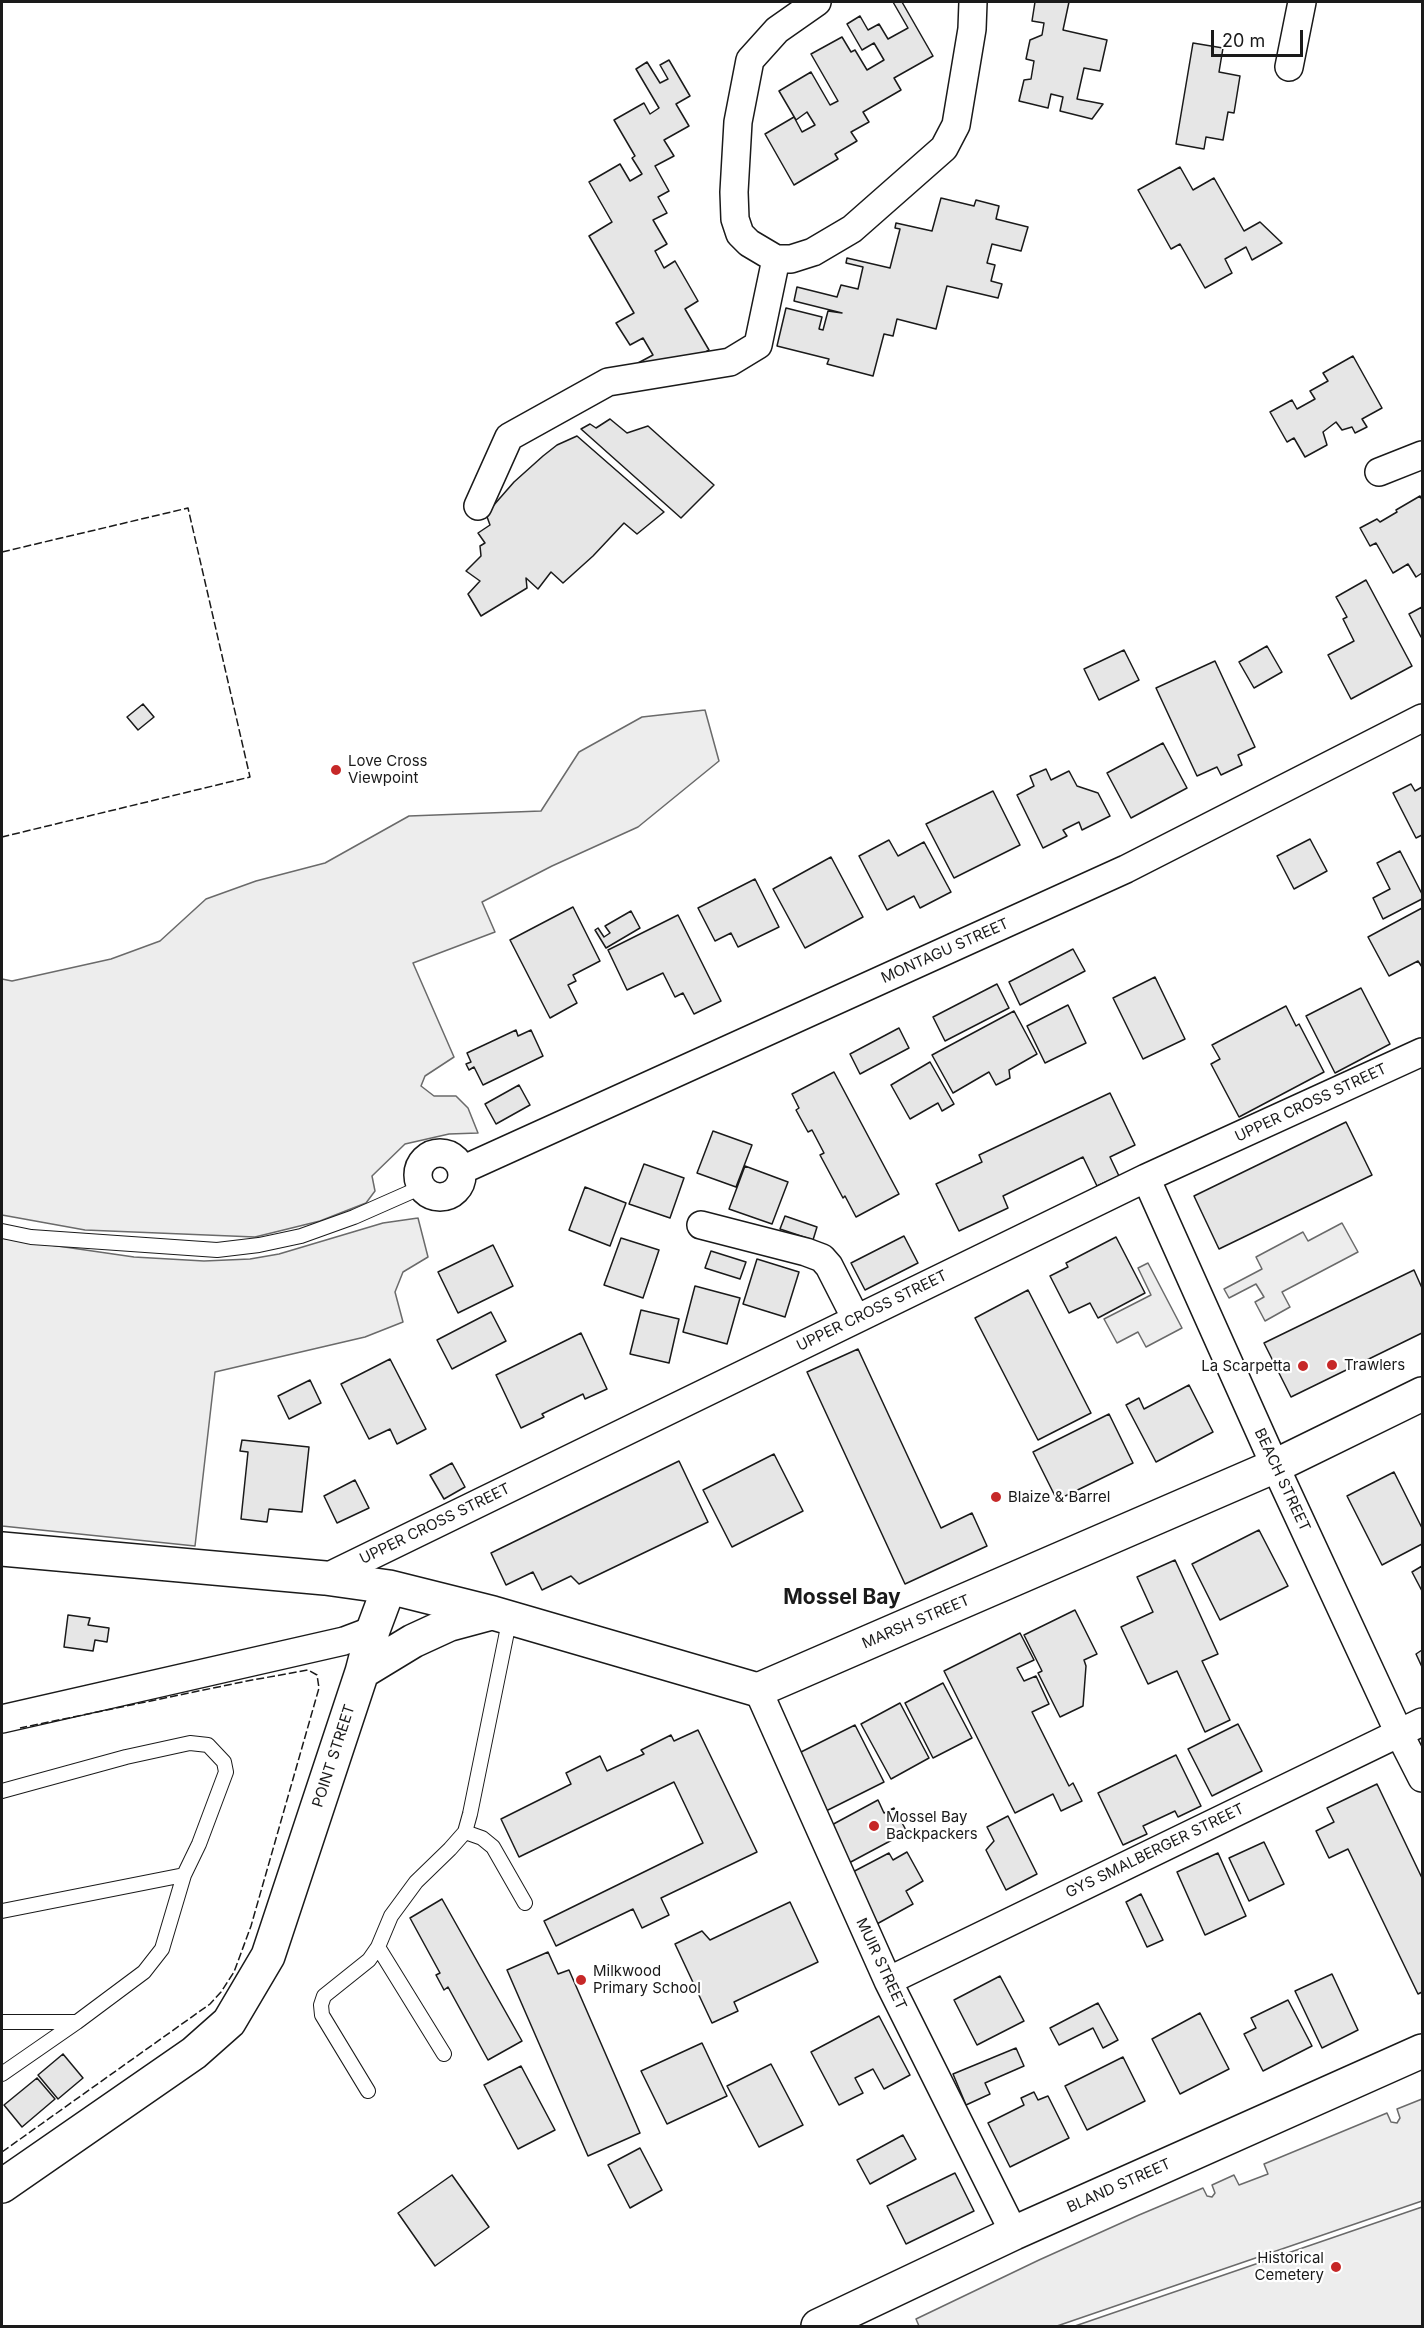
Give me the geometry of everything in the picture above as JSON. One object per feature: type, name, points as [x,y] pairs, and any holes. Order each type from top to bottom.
[{"type":"street","points":[[817,2],[777,30],[750,60],[738,122],[734,192],[735,219],[740,234],[749,243],[776,259],[791,259],[813,252],[852,229],[944,148],[956,125],[972,29],[973,2]]},
{"type":"street","points":[[1289,67],[1302,2]]},
{"type":"street","points":[[478,506],[509,436],[608,382],[730,362],[758,345],[776,259]]},
{"type":"street","points":[[1379,472],[1422,455]]},
{"type":"street","name":"MONTAGU STREET","points":[[422,1187],[419,1169],[426,1158],[431,1155],[437,1153],[450,1155],[462,1170],[1126,869],[1422,718]]},
{"type":"street","name":"UPPER CROSS STREET","points":[[325,1578],[1146,1178],[1422,1052]]},
{"type":"street","name":"BEACH STREET","points":[[1146,1178],[1275,1466],[1411,1727],[1422,1778]]},
{"type":"street","points":[[701,1225],[822,1258],[830,1266],[856,1319]]},
{"type":"street","name":"MARSH STREET","points":[[758,1690],[1275,1466],[1422,1394]]},
{"type":"street","points":[[2,1549],[325,1578],[389,1587],[501,1615],[758,1690]]},
{"type":"street","name":"POINT STREET","points":[[2,2186],[194,2053],[229,2022],[268,1956],[362,1672],[373,1630],[389,1587]]},
{"type":"street","points":[[2,1719],[344,1641],[373,1630],[450,1624],[501,1615]]},
{"type":"street","points":[[362,1672],[413,1641],[450,1624]]},
{"type":"street","name":"MUIR STREET","points":[[758,1690],[888,1981],[1014,2233]]},
{"type":"street","name":"GYS SMALBERGER STREET","points":[[888,1981],[1411,1727]]},
{"type":"street","name":"BLAND STREET","points":[[818,2326],[1014,2233],[1422,2051]]},
{"type":"lane","points":[[2,1231],[31,1237],[217,1250],[259,1245],[300,1236],[354,1217],[422,1187]]},
{"type":"lane","points":[[368,2091],[322,2015],[321,2005],[324,1996],[369,1960],[378,1947],[391,1916],[416,1882],[465,1832],[470,1814],[501,1615]]},
{"type":"lane","points":[[2,1791],[126,1756],[190,1743],[208,1744],[224,1762],[226,1772],[199,1844],[184,1875],[162,1949],[144,1972],[2,2074]]},
{"type":"lane","points":[[465,1832],[482,1839],[493,1847],[525,1903]]},
{"type":"lane","points":[[2,1911],[184,1875]]},
{"type":"lane","points":[[378,1947],[444,2054]]},
{"type":"lane","points":[[2,2022],[77,2022]]},
{"type":"shaded area","points":[[705,710],[719,761],[638,827],[552,866],[482,902],[495,932],[413,963],[454,1057],[425,1076],[421,1086],[434,1096],[456,1096],[468,1108],[478,1133],[449,1134],[405,1144],[372,1176],[375,1191],[366,1203],[320,1221],[255,1237],[85,1230],[2,1215],[2,979],[12,981],[111,959],[160,941],[206,899],[256,881],[325,863],[409,816],[541,811],[579,752],[642,717]]},
{"type":"shaded area","points":[[418,1218],[428,1257],[403,1272],[395,1292],[403,1322],[365,1337],[215,1372],[195,1546],[2,1526],[2,1238],[134,1257],[204,1261],[250,1259],[279,1254],[383,1223]]},
{"type":"shaded area","points":[[1342,1223],[1358,1252],[1282,1292],[1290,1307],[1265,1321],[1255,1302],[1264,1297],[1256,1284],[1229,1298],[1224,1289],[1262,1269],[1256,1257],[1303,1232],[1308,1241]]},
{"type":"shaded area","points":[[1148,1263],[1182,1328],[1146,1347],[1138,1332],[1117,1343],[1104,1319],[1151,1295],[1138,1268]]},
{"type":"shaded area","points":[[1422,2099],[1422,2201],[1057,2326],[919,2326],[916,2319],[1139,2215],[1203,2188],[1207,2196],[1212,2197],[1215,2193],[1212,2185],[1234,2175],[1239,2185],[1268,2174],[1264,2164],[1387,2113],[1391,2122],[1397,2123],[1400,2118],[1397,2109]]},
{"type":"shaded area","name":"Historical Cemetery","points":[[1422,2207],[1422,2326],[1075,2326]]},
{"type":"building","points":[[893,2],[902,2],[933,56],[894,78],[901,90],[863,112],[869,122],[851,132],[857,141],[835,154],[838,159],[794,185],[765,134],[794,117],[802,132],[815,125],[807,112],[796,120],[779,91],[811,72],[830,105],[838,101],[811,54],[842,37],[851,52],[855,50],[867,70],[884,60],[874,43],[862,50],[847,24],[860,16],[868,30],[879,24],[888,39],[908,28]]},
{"type":"building","points":[[1035,2],[1069,2],[1063,30],[1107,40],[1100,71],[1084,68],[1077,99],[1103,104],[1092,119],[1060,111],[1063,97],[1051,94],[1048,108],[1019,101],[1024,80],[1031,79],[1034,61],[1026,59],[1030,40],[1042,35],[1044,23],[1032,21]]},
{"type":"building","points":[[1193,43],[1223,48],[1219,72],[1240,76],[1234,113],[1228,112],[1223,140],[1206,137],[1204,149],[1176,144]]},
{"type":"building","points":[[669,60],[690,96],[676,104],[689,126],[664,140],[674,156],[655,166],[669,191],[658,197],[667,213],[653,220],[667,244],[655,251],[664,268],[675,261],[698,301],[685,309],[709,350],[651,384],[638,363],[653,355],[643,338],[630,345],[616,323],[634,313],[589,236],[612,222],[589,182],[620,164],[630,181],[642,174],[632,158],[635,156],[614,120],[644,103],[650,114],[659,108],[636,69],[647,62],[660,83],[668,79],[660,65]]},
{"type":"building","points":[[1180,167],[1193,190],[1214,178],[1244,231],[1260,222],[1282,243],[1252,260],[1246,247],[1225,259],[1232,273],[1205,288],[1180,244],[1171,249],[1138,190]]},
{"type":"building","points":[[941,198],[974,206],[976,200],[999,206],[996,219],[1028,227],[1021,251],[992,244],[987,263],[995,265],[991,281],[1002,284],[998,298],[947,286],[936,329],[897,319],[893,336],[884,334],[873,376],[827,364],[829,359],[777,346],[786,308],[822,317],[819,329],[823,330],[828,311],[842,313],[794,301],[797,287],[837,297],[841,285],[858,289],[863,267],[846,263],[847,258],[890,268],[900,229],[895,228],[896,223],[932,231]]},
{"type":"building","points":[[1353,356],[1382,408],[1362,419],[1367,427],[1355,433],[1352,427],[1342,430],[1336,422],[1323,432],[1327,445],[1305,457],[1294,438],[1287,442],[1270,412],[1292,400],[1297,409],[1315,399],[1310,391],[1328,381],[1323,373]]},
{"type":"building","points":[[610,419],[627,433],[648,426],[714,485],[681,518],[581,429],[590,424],[596,428]]},
{"type":"building","points":[[577,436],[664,512],[637,534],[624,523],[563,583],[551,572],[538,589],[526,578],[527,588],[481,616],[468,594],[480,581],[466,571],[481,556],[480,546],[485,543],[478,533],[490,525],[486,514],[514,482],[543,456],[557,445]]},
{"type":"building","points":[[1420,496],[1422,500],[1422,573],[1416,577],[1408,564],[1393,573],[1376,543],[1370,546],[1360,528],[1377,519],[1380,522]]},
{"type":"building","points":[[1366,580],[1412,666],[1351,699],[1328,655],[1354,641],[1343,619],[1347,617],[1336,597]]},
{"type":"building","points":[[1422,607],[1422,636],[1421,637],[1409,614]]},
{"type":"building","points":[[1267,646],[1282,672],[1254,688],[1239,662]]},
{"type":"building","points":[[1124,650],[1139,680],[1099,700],[1084,669]]},
{"type":"building","points":[[1215,661],[1255,747],[1238,755],[1242,765],[1221,775],[1217,767],[1197,776],[1156,688]]},
{"type":"building","points":[[143,704],[154,717],[138,730],[127,717]]},
{"type":"building","points":[[1163,743],[1187,788],[1131,818],[1107,773]]},
{"type":"building","points":[[1046,769],[1051,780],[1069,771],[1077,786],[1098,793],[1110,816],[1082,830],[1079,822],[1063,830],[1067,836],[1043,848],[1017,795],[1034,786],[1030,776]]},
{"type":"building","points":[[1411,784],[1415,791],[1422,787],[1422,835],[1416,838],[1393,793]]},
{"type":"building","points":[[993,791],[1020,845],[954,878],[926,824]]},
{"type":"building","points":[[1310,839],[1327,871],[1294,889],[1277,856]]},
{"type":"building","points":[[889,840],[898,856],[924,842],[951,892],[920,908],[914,896],[887,910],[859,856]]},
{"type":"building","points":[[1400,851],[1422,894],[1422,899],[1383,919],[1373,898],[1390,889],[1377,863]]},
{"type":"building","points":[[831,857],[863,917],[805,948],[773,889]]},
{"type":"building","points":[[755,879],[779,927],[738,947],[731,933],[715,941],[698,908]]},
{"type":"building","points":[[573,907],[600,961],[573,975],[576,981],[568,985],[577,1003],[550,1018],[510,940]]},
{"type":"building","points":[[1422,908],[1422,967],[1418,961],[1389,976],[1368,937]]},
{"type":"building","points":[[631,911],[640,928],[606,948],[595,930],[598,928],[604,937],[610,933],[605,926]]},
{"type":"building","points":[[678,915],[721,1001],[694,1014],[683,993],[675,997],[663,973],[627,990],[608,950]]},
{"type":"building","points":[[1073,949],[1085,971],[1020,1005],[1009,982]]},
{"type":"building","points":[[1155,977],[1185,1039],[1143,1059],[1113,998]]},
{"type":"building","points":[[997,984],[1009,1008],[945,1041],[933,1017]]},
{"type":"building","points":[[1361,988],[1390,1044],[1335,1073],[1306,1016]]},
{"type":"building","points":[[1068,1005],[1086,1043],[1045,1063],[1027,1026]]},
{"type":"building","points":[[1286,1006],[1296,1026],[1299,1024],[1324,1072],[1239,1117],[1211,1064],[1220,1059],[1212,1045]]},
{"type":"building","points":[[1014,1011],[1037,1054],[1009,1070],[1010,1078],[996,1085],[989,1072],[953,1093],[932,1055]]},
{"type":"building","points":[[899,1028],[909,1048],[860,1074],[850,1054]]},
{"type":"building","points":[[516,1030],[518,1036],[531,1030],[543,1056],[483,1085],[474,1067],[469,1070],[466,1064],[471,1062],[467,1053]]},
{"type":"building","points":[[930,1062],[954,1104],[942,1111],[938,1103],[910,1119],[891,1085]]},
{"type":"building","points":[[834,1072],[899,1194],[856,1217],[820,1155],[824,1153],[812,1130],[808,1132],[796,1110],[799,1108],[792,1094]]},
{"type":"building","points":[[519,1085],[530,1105],[496,1124],[485,1104]]},
{"type":"building","points":[[1110,1093],[1135,1145],[1110,1157],[1119,1176],[1097,1186],[1083,1157],[1003,1196],[1008,1208],[959,1231],[936,1184],[982,1162],[979,1155]]},
{"type":"building","points":[[1346,1122],[1372,1175],[1219,1249],[1194,1196]]},
{"type":"building","points":[[713,1131],[752,1145],[736,1187],[697,1173]]},
{"type":"building","points":[[644,1164],[684,1178],[670,1218],[629,1204]]},
{"type":"building","points":[[745,1166],[788,1182],[772,1224],[729,1209]]},
{"type":"building","points":[[585,1187],[626,1203],[610,1246],[569,1230]]},
{"type":"building","points":[[785,1216],[817,1227],[813,1240],[780,1229]]},
{"type":"building","points":[[904,1236],[918,1263],[865,1290],[851,1263]]},
{"type":"building","points":[[1116,1237],[1145,1293],[1098,1318],[1090,1303],[1069,1313],[1050,1276],[1068,1267],[1066,1263]]},
{"type":"building","points":[[621,1238],[659,1250],[643,1298],[604,1285]]},
{"type":"building","points":[[493,1245],[513,1286],[458,1313],[438,1272]]},
{"type":"building","points":[[711,1251],[746,1262],[740,1279],[705,1268]]},
{"type":"building","points":[[757,1259],[799,1272],[785,1317],[743,1304]]},
{"type":"building","points":[[1414,1270],[1422,1288],[1422,1333],[1291,1397],[1264,1343]]},
{"type":"building","points":[[695,1286],[740,1298],[727,1344],[683,1332]]},
{"type":"building","points":[[1028,1290],[1091,1413],[1038,1440],[975,1318]]},
{"type":"building","points":[[641,1310],[679,1319],[669,1363],[630,1354]]},
{"type":"building","points":[[491,1312],[506,1341],[452,1369],[437,1340]]},
{"type":"building","points":[[581,1333],[607,1389],[585,1399],[583,1394],[542,1414],[544,1417],[521,1428],[496,1375]]},
{"type":"building","points":[[858,1349],[941,1528],[972,1513],[987,1546],[905,1584],[807,1372]]},
{"type":"building","points":[[390,1359],[426,1429],[397,1444],[390,1429],[369,1439],[341,1384]]},
{"type":"building","points":[[310,1380],[321,1403],[289,1419],[278,1396]]},
{"type":"building","points":[[1189,1385],[1213,1432],[1156,1462],[1126,1405],[1139,1398],[1144,1409]]},
{"type":"building","points":[[1109,1414],[1133,1463],[1057,1500],[1033,1452]]},
{"type":"building","points":[[242,1440],[309,1447],[302,1512],[269,1509],[267,1522],[241,1519],[248,1452],[240,1451]]},
{"type":"building","points":[[774,1454],[803,1511],[732,1547],[703,1490]]},
{"type":"building","points":[[679,1461],[708,1522],[579,1584],[571,1576],[542,1590],[533,1572],[506,1585],[491,1553]]},
{"type":"building","points":[[452,1463],[465,1487],[444,1499],[430,1475]]},
{"type":"building","points":[[1394,1472],[1422,1528],[1422,1544],[1382,1565],[1347,1496]]},
{"type":"building","points":[[355,1480],[369,1508],[337,1523],[324,1496]]},
{"type":"building","points":[[1259,1530],[1288,1586],[1220,1620],[1192,1564]]},
{"type":"building","points":[[1175,1560],[1218,1654],[1202,1661],[1230,1720],[1205,1732],[1177,1671],[1148,1684],[1121,1627],[1153,1612],[1137,1577]]},
{"type":"building","points":[[1422,1566],[1422,1591],[1412,1572]]},
{"type":"building","points":[[1075,1610],[1097,1654],[1084,1660],[1086,1666],[1083,1706],[1060,1717],[1038,1673],[1042,1671],[1024,1635]]},
{"type":"building","points":[[68,1615],[90,1618],[88,1625],[109,1628],[107,1642],[95,1640],[93,1651],[64,1647]]},
{"type":"building","points":[[1020,1633],[1034,1660],[1017,1668],[1024,1681],[1036,1676],[1049,1704],[1032,1712],[1069,1786],[1073,1783],[1082,1801],[1061,1811],[1053,1794],[1015,1813],[944,1671]]},
{"type":"building","points":[[1422,1650],[1422,1667],[1416,1654]]},
{"type":"building","points":[[943,1683],[972,1738],[933,1758],[905,1703]]},
{"type":"building","points":[[900,1703],[929,1758],[891,1779],[861,1724]]},
{"type":"building","points":[[1238,1724],[1262,1771],[1212,1796],[1188,1749]]},
{"type":"building","points":[[855,1725],[884,1782],[820,1814],[791,1757]]},
{"type":"building","points":[[698,1730],[757,1852],[661,1898],[669,1915],[642,1928],[633,1909],[556,1946],[544,1921],[703,1843],[674,1782],[519,1857],[501,1819],[571,1784],[566,1773],[600,1756],[607,1771],[644,1754],[641,1750],[671,1735],[674,1741]]},
{"type":"building","points":[[1176,1755],[1201,1806],[1178,1817],[1175,1811],[1143,1826],[1147,1834],[1123,1845],[1098,1793]]},
{"type":"building","points":[[1377,1784],[1422,1878],[1422,1992],[1418,1994],[1348,1849],[1329,1858],[1316,1831],[1334,1822],[1327,1808]]},
{"type":"building","points":[[878,1800],[884,1813],[894,1808],[907,1832],[847,1864],[828,1827]]},
{"type":"building","points":[[1008,1816],[1037,1874],[1006,1890],[986,1850],[994,1841],[987,1827]]},
{"type":"building","points":[[1264,1842],[1284,1884],[1249,1901],[1229,1858]]},
{"type":"building","points":[[907,1852],[923,1881],[906,1891],[913,1904],[875,1925],[847,1875],[889,1853],[893,1860]]},
{"type":"building","points":[[1218,1853],[1246,1916],[1205,1935],[1177,1872]]},
{"type":"building","points":[[1141,1894],[1163,1940],[1147,1947],[1126,1902]]},
{"type":"building","points":[[442,1899],[522,2041],[488,2060],[448,1987],[444,1990],[436,1975],[440,1973],[410,1918]]},
{"type":"building","points":[[790,1902],[818,1962],[734,2002],[738,2011],[712,2023],[675,1944],[702,1931],[710,1940]]},
{"type":"building","points":[[548,1952],[558,1974],[569,1970],[640,2133],[588,2156],[507,1970]]},
{"type":"building","points":[[1332,1974],[1358,2030],[1322,2048],[1295,1991]]},
{"type":"building","points":[[1000,1976],[1024,2021],[977,2045],[954,2000]]},
{"type":"building","points":[[1288,2000],[1312,2046],[1263,2071],[1244,2034],[1256,2028],[1251,2018]]},
{"type":"building","points":[[1098,2003],[1118,2040],[1103,2048],[1093,2028],[1059,2045],[1050,2028]]},
{"type":"building","points":[[1200,2013],[1229,2069],[1180,2094],[1152,2039]]},
{"type":"building","points":[[879,2016],[910,2075],[884,2089],[873,2069],[855,2078],[863,2093],[839,2105],[811,2052]]},
{"type":"building","points":[[702,2043],[727,2096],[667,2124],[641,2071]]},
{"type":"building","points":[[1016,2048],[1024,2066],[985,2083],[990,2094],[966,2105],[953,2074]]},
{"type":"building","points":[[63,2054],[83,2078],[58,2099],[38,2075]]},
{"type":"building","points":[[1123,2057],[1145,2101],[1087,2130],[1065,2086]]},
{"type":"building","points":[[771,2064],[803,2125],[759,2147],[727,2086]]},
{"type":"building","points":[[521,2066],[555,2130],[518,2149],[484,2085]]},
{"type":"building","points":[[37,2078],[55,2099],[22,2127],[4,2105]]},
{"type":"building","points":[[1034,2092],[1038,2100],[1048,2096],[1069,2138],[1010,2167],[988,2123],[1024,2105],[1021,2098]]},
{"type":"building","points":[[903,2135],[916,2159],[870,2184],[857,2160]]},
{"type":"building","points":[[640,2148],[662,2190],[630,2208],[608,2165]]},
{"type":"building","points":[[955,2173],[974,2211],[906,2244],[887,2206]]},
{"type":"building","points":[[452,2175],[489,2227],[435,2266],[398,2213]]},
{"type":"fence","points":[[2,552],[188,508],[250,777],[2,837]]},
{"type":"fence","points":[[2,2152],[210,2004],[221,1992],[234,1972],[251,1926],[319,1688],[317,1675],[308,1670],[20,1728]]},
{"type":"place","name":"Love Cross Viewpoint","points":[[336,770]]},
{"type":"place","name":"Trawlers","points":[[1332,1365]]},
{"type":"place","name":"La Scarpetta","points":[[1303,1366]]},
{"type":"place","name":"Blaize & Barrel","points":[[996,1497]]},
{"type":"place","name":"Mossel Bay Backpackers","points":[[874,1826]]},
{"type":"place","name":"Milkwood Primary School","points":[[581,1980]]},
{"type":"place","name":"Historical Cemetery","points":[[1336,2267]]},
{"type":"district","name":"Mossel Bay","points":[[842,1598]]}]
